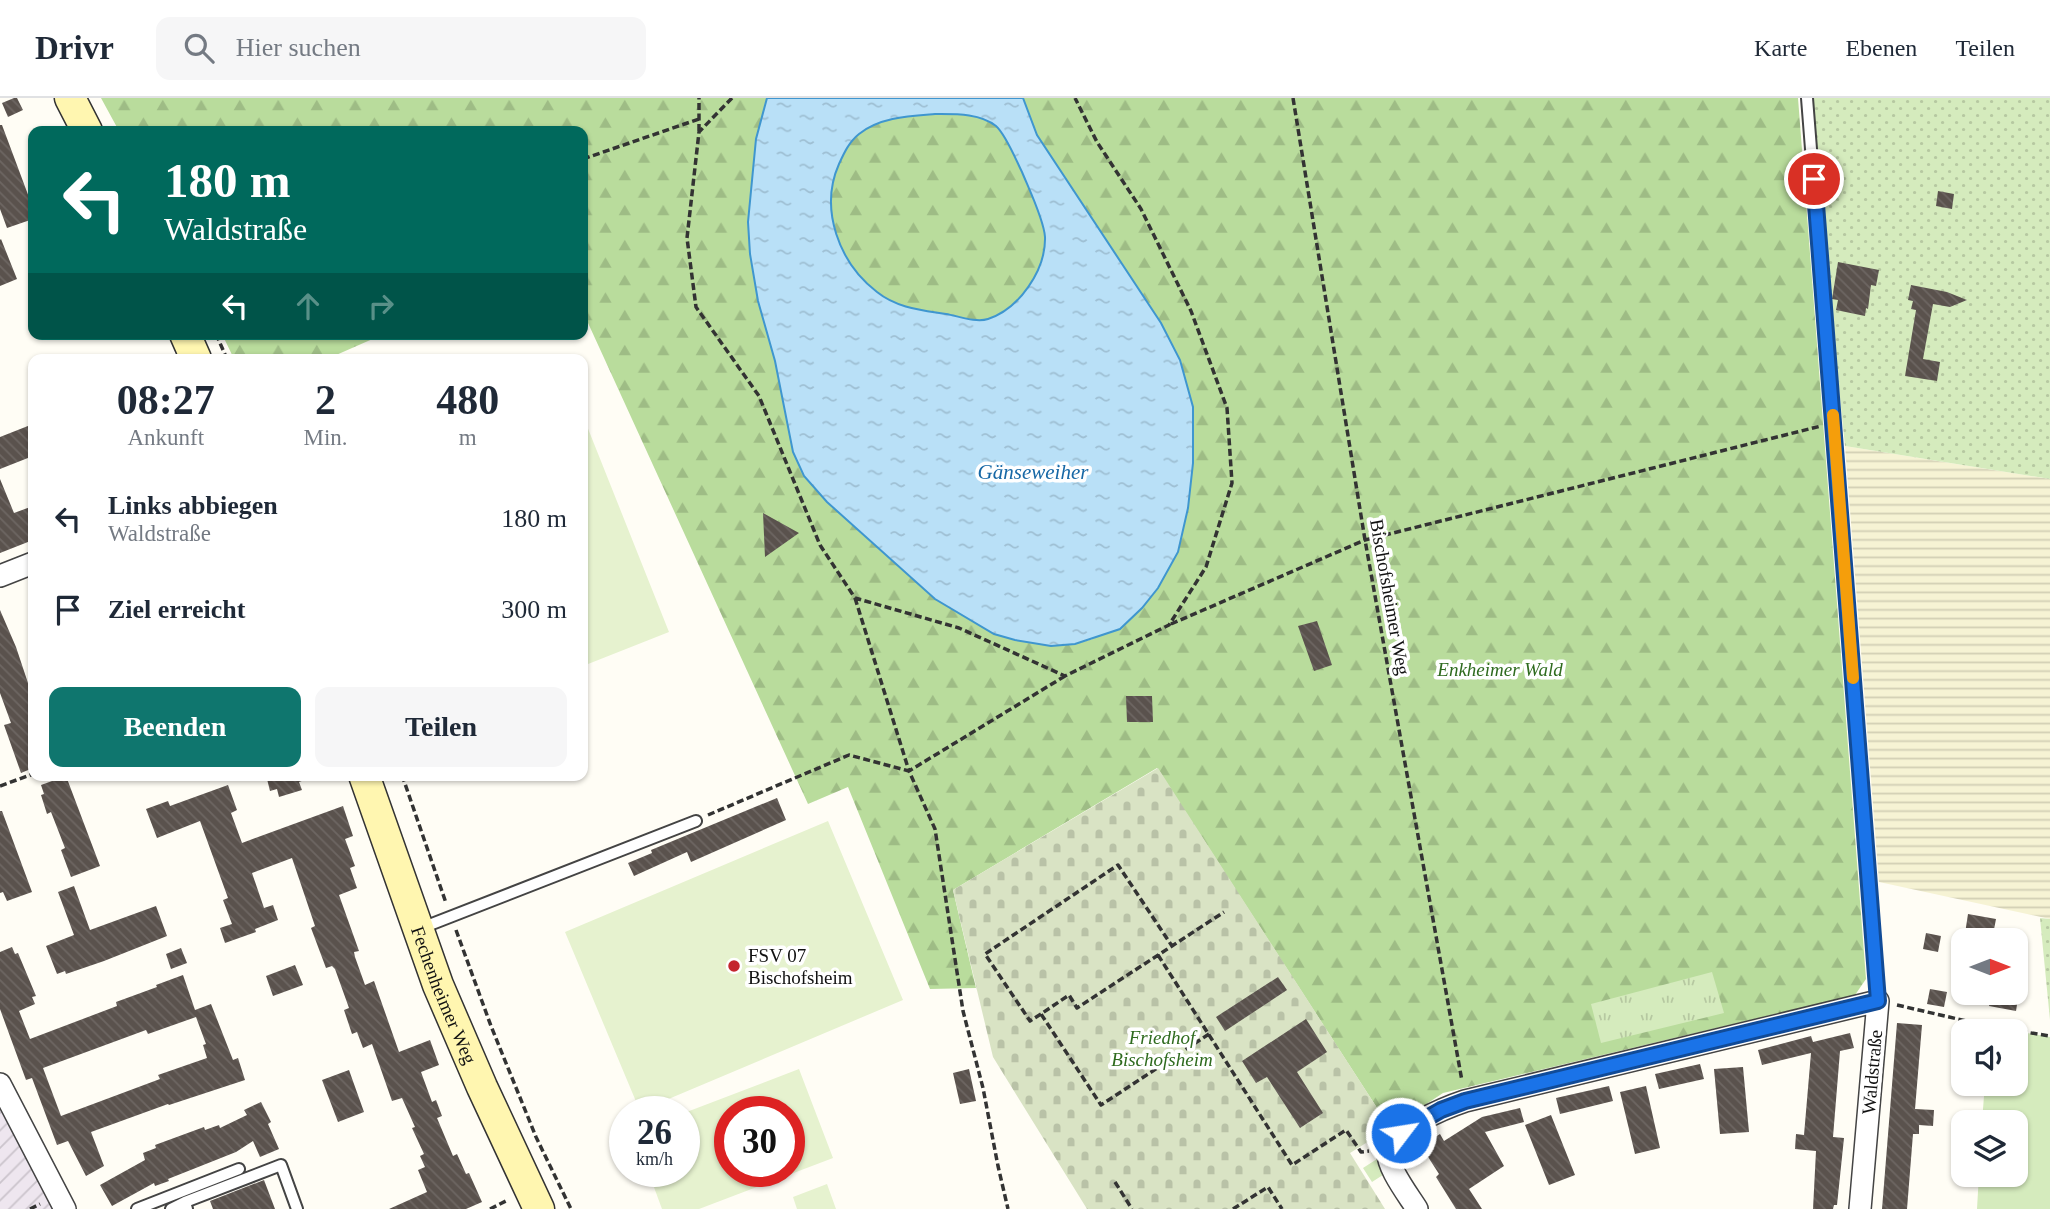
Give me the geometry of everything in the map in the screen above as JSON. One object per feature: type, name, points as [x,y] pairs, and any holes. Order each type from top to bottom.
[{"type":"street","points":[[70,98],[84,126]]},
{"type":"street","points":[[0,576],[28,566]]},
{"type":"street","name":"Fechenheimer Weg","points":[[366,781],[417,930],[457,1032],[539,1209]]},
{"type":"street","points":[[1417,1209],[1391,1168],[1387,1150],[1401,1133],[1441,1110],[1465,1101],[1878,1001]]},
{"type":"street","name":"Waldstraße","points":[[1860,1209],[1878,1001]]},
{"type":"street","points":[[0,1084],[65,1209]]},
{"type":"lane","name":"Waldstraße","points":[[1807,98],[1878,1001]]},
{"type":"lane","points":[[417,930],[696,821]]},
{"type":"lane","points":[[172,1209],[186,1206],[281,1165],[297,1209]]},
{"type":"lane","points":[[137,1209],[239,1169]]},
{"type":"path","points":[[699,98],[699,132],[687,238],[696,307],[759,396],[820,545],[855,598],[909,771],[934,828],[963,1011],[983,1088],[1008,1209]]},
{"type":"path","points":[[699,132],[732,98]]},
{"type":"path","points":[[1075,98],[1097,142],[1141,209],[1191,311],[1227,408],[1232,483],[1206,567],[1169,625]]},
{"type":"path","name":"Bischofsheimer Weg","points":[[1293,98],[1365,540],[1465,1101]]},
{"type":"path","points":[[588,157],[699,119]]},
{"type":"path","points":[[696,821],[849,755],[909,771],[1065,676],[1169,625],[1365,540],[1833,423]]},
{"type":"path","points":[[855,598],[959,628],[1065,676]]},
{"type":"path","points":[[0,786],[28,776]]},
{"type":"path","points":[[404,781],[491,1026],[531,1125],[571,1209]]},
{"type":"path","points":[[1171,946],[1118,865],[985,954],[1030,1021],[1069,995],[1077,1008],[1224,912]]},
{"type":"path","points":[[1158,955],[1292,1165],[1346,1130],[1362,1152],[1387,1150]]},
{"type":"path","points":[[1878,1001],[1988,1026],[2050,1036]]},
{"type":"path","points":[[1041,1014],[1101,1105],[1209,1034]]},
{"type":"path","points":[[1115,1182],[1132,1209]]},
{"type":"path","points":[[1233,1209],[1268,1187],[1282,1209]]},
{"type":"shaded area","points":[[1845,446],[2050,479],[2050,919],[1879,882]]},
{"type":"shaded area","points":[[0,1108],[53,1209],[0,1209]]},
{"type":"green space","name":"Enkheimer Wald","points":[[101,98],[767,98],[750,254],[758,301],[775,361],[793,452],[804,476],[827,502],[1051,646],[1093,639],[1142,608],[1158,588],[1178,552],[1180,360],[1161,323],[1037,135],[1023,98],[1798,98],[1866,979],[1855,995],[1443,1093],[1390,1128],[1157,768],[953,890],[976,988],[930,989],[848,787],[808,804],[588,323],[588,126],[116,126]]},
{"type":"green space","points":[[1809,98],[2050,98],[2050,479],[1845,446]]},
{"type":"green space","points":[[935,114],[975,116],[1000,130],[1022,172],[1044,230],[1044,250],[1036,275],[1010,307],[988,319],[973,320],[918,309],[885,297],[852,266],[836,234],[831,199],[833,181],[852,141],[876,124]]},
{"type":"green space","points":[[225,340],[370,340],[338,354],[232,354]]},
{"type":"green space","points":[[588,429],[669,632],[588,664]]},
{"type":"green space","name":"Friedhof Bischofsheim","points":[[1158,768],[1390,1128],[1350,1153],[1385,1209],[1087,1209],[993,1057],[953,890]]},
{"type":"green space","name":"FSV 07 Bischofsheim","points":[[828,821],[903,1000],[676,1096],[634,1096],[565,932]]},
{"type":"green space","points":[[2040,918],[2050,919],[2050,1020]]},
{"type":"green space","points":[[1712,972],[1724,1013],[1601,1043],[1591,1004]]},
{"type":"green space","points":[[2028,1033],[2050,1037],[2050,1209],[1977,1209],[1978,1187],[2028,1187],[2028,1110],[1983,1110],[1984,1096],[2028,1096]]},
{"type":"green space","points":[[799,1069],[833,1158],[805,1169],[805,1096],[728,1096]]},
{"type":"green space","points":[[714,1102],[714,1187],[757,1187],[699,1209],[662,1209],[654,1187],[700,1187],[700,1107]]},
{"type":"green space","points":[[1377,1159],[1386,1173],[1372,1182],[1363,1168]]},
{"type":"green space","points":[[827,1184],[836,1209],[797,1209],[793,1197]]},
{"type":"water","name":"Gänseweiher","points":[[767,98],[1023,98],[1037,135],[1161,323],[1180,360],[1193,407],[1193,463],[1188,508],[1178,552],[1158,588],[1120,629],[1075,644],[1051,646],[994,634],[935,599],[827,502],[804,476],[793,452],[775,361],[758,301],[750,254],[748,222],[756,139]],"holes":[[[935,114],[975,116],[1000,130],[1022,172],[1044,230],[1044,250],[1036,275],[1010,307],[988,319],[973,320],[910,308],[893,302],[877,292],[852,266],[836,234],[832,217],[833,181],[839,164],[855,137],[867,128],[886,121]]]},
{"type":"building","points":[[17,98],[23,110],[8,117],[2,103]]},
{"type":"building","points":[[2,125],[28,195],[28,221],[7,228],[0,209]]},
{"type":"building","points":[[1938,191],[1954,194],[1952,209],[1936,206]]},
{"type":"building","points":[[0,240],[17,279],[0,286]]},
{"type":"building","points":[[1838,262],[1879,270],[1876,286],[1871,285],[1865,316],[1836,310],[1838,300],[1832,299]]},
{"type":"building","points":[[1911,285],[1947,292],[1967,300],[1950,307],[1933,304],[1923,359],[1940,362],[1937,381],[1905,376],[1916,310],[1911,309],[1913,301],[1908,300]]},
{"type":"building","points":[[28,426],[28,458],[0,469],[0,437]]},
{"type":"building","points":[[0,479],[14,513],[28,508],[28,542],[0,553]]},
{"type":"building","points":[[763,513],[799,533],[765,557]]},
{"type":"building","points":[[0,610],[28,683],[28,770],[21,773],[4,725],[11,723],[0,693]]},
{"type":"building","points":[[1317,621],[1332,665],[1314,671],[1298,626]]},
{"type":"building","points":[[1126,696],[1152,696],[1153,722],[1127,722]]},
{"type":"building","points":[[52,781],[68,781],[100,866],[71,877],[61,850],[65,848],[51,812],[47,814],[41,785]]},
{"type":"building","points":[[268,781],[302,781],[299,782],[302,790],[279,797],[277,789],[270,791]]},
{"type":"building","points":[[228,785],[237,810],[231,813],[242,843],[343,806],[353,836],[345,839],[355,866],[350,868],[357,888],[339,895],[359,951],[354,952],[355,957],[365,985],[374,981],[399,1052],[430,1040],[439,1065],[421,1072],[432,1102],[436,1100],[442,1116],[437,1118],[453,1156],[457,1154],[466,1174],[469,1173],[482,1202],[466,1209],[389,1209],[427,1192],[418,1170],[425,1167],[420,1156],[424,1154],[402,1098],[392,1101],[372,1044],[363,1048],[357,1032],[352,1034],[344,1010],[349,1008],[335,969],[332,966],[326,968],[311,928],[315,926],[292,858],[252,873],[264,908],[273,905],[278,920],[255,929],[256,932],[225,943],[220,928],[232,924],[223,900],[228,898],[200,821],[157,838],[146,809],[168,801],[170,806]]},
{"type":"building","points":[[777,798],[786,820],[691,862],[687,852],[634,876],[628,863],[652,853],[651,850]]},
{"type":"building","points":[[0,811],[32,892],[7,901],[3,892],[0,893]]},
{"type":"building","points":[[74,886],[90,930],[156,906],[167,936],[104,961],[66,974],[65,971],[57,974],[46,946],[74,935],[58,892]]},
{"type":"building","points":[[1968,914],[1996,919],[1994,928],[1966,928]]},
{"type":"building","points":[[1926,933],[1941,936],[1938,952],[1923,949]]},
{"type":"building","points":[[12,947],[15,954],[18,953],[36,996],[32,997],[35,1004],[19,1011],[30,1039],[117,1006],[116,1002],[183,975],[195,1010],[211,1004],[233,1060],[238,1058],[245,1080],[91,1132],[104,1166],[86,1176],[68,1141],[57,1145],[32,1078],[26,1080],[0,1009],[0,952]],"holes":[[[196,1017],[206,1044],[203,1045],[207,1058],[158,1075],[160,1079],[61,1116],[43,1068],[146,1030],[148,1034]]]},
{"type":"building","points":[[181,948],[187,963],[171,969],[166,954]]},
{"type":"building","points":[[295,965],[303,985],[273,996],[266,976]]},
{"type":"building","points":[[1278,977],[1287,990],[1225,1031],[1216,1017]]},
{"type":"building","points":[[1930,989],[1947,992],[1944,1007],[1927,1004]]},
{"type":"building","points":[[1989,1005],[2017,1005],[2016,1011]]},
{"type":"building","points":[[1306,1019],[1327,1052],[1297,1072],[1323,1113],[1300,1128],[1267,1077],[1256,1083],[1242,1061]]},
{"type":"building","points":[[1897,1023],[1922,1025],[1915,1109],[1934,1110],[1933,1126],[1919,1125],[1919,1134],[1913,1134],[1907,1209],[1882,1209]]},
{"type":"building","points":[[1850,1033],[1854,1048],[1840,1051],[1833,1137],[1844,1138],[1837,1205],[1834,1205],[1833,1209],[1813,1209],[1816,1151],[1795,1149],[1796,1134],[1804,1135],[1811,1053],[1762,1065],[1758,1050],[1811,1036],[1813,1042]]},
{"type":"building","points":[[1700,1064],[1704,1079],[1659,1089],[1655,1074]]},
{"type":"building","points":[[1743,1067],[1749,1132],[1720,1134],[1714,1069]]},
{"type":"building","points":[[969,1069],[976,1101],[960,1104],[953,1073]]},
{"type":"building","points":[[349,1070],[364,1112],[338,1122],[322,1080]]},
{"type":"building","points":[[1609,1086],[1613,1101],[1560,1114],[1556,1098]]},
{"type":"building","points":[[1646,1086],[1660,1148],[1635,1154],[1620,1092]]},
{"type":"building","points":[[261,1102],[271,1122],[268,1124],[279,1149],[260,1157],[253,1141],[236,1152],[168,1179],[169,1181],[155,1186],[154,1183],[112,1206],[100,1185],[145,1160],[143,1153],[156,1148],[155,1145],[204,1127],[205,1130],[219,1125],[220,1128],[247,1115],[244,1110]]},
{"type":"building","points":[[1520,1108],[1524,1122],[1485,1132],[1504,1166],[1469,1189],[1482,1209],[1456,1209],[1436,1177],[1439,1174],[1421,1146],[1440,1134],[1444,1141],[1482,1117]]},
{"type":"building","points":[[1551,1115],[1575,1175],[1549,1185],[1525,1125]]},
{"type":"building","points":[[264,1180],[275,1209],[213,1209],[210,1201]]},
{"type":"slow traffic","points":[[1833,415],[1853,678]]},
{"type":"place","name":"FSV 07 Bischofsheim","points":[[734,966]]},
{"type":"route","points":[[1401,1133],[1441,1110],[1465,1101],[1878,1001],[1814,179]]}]
